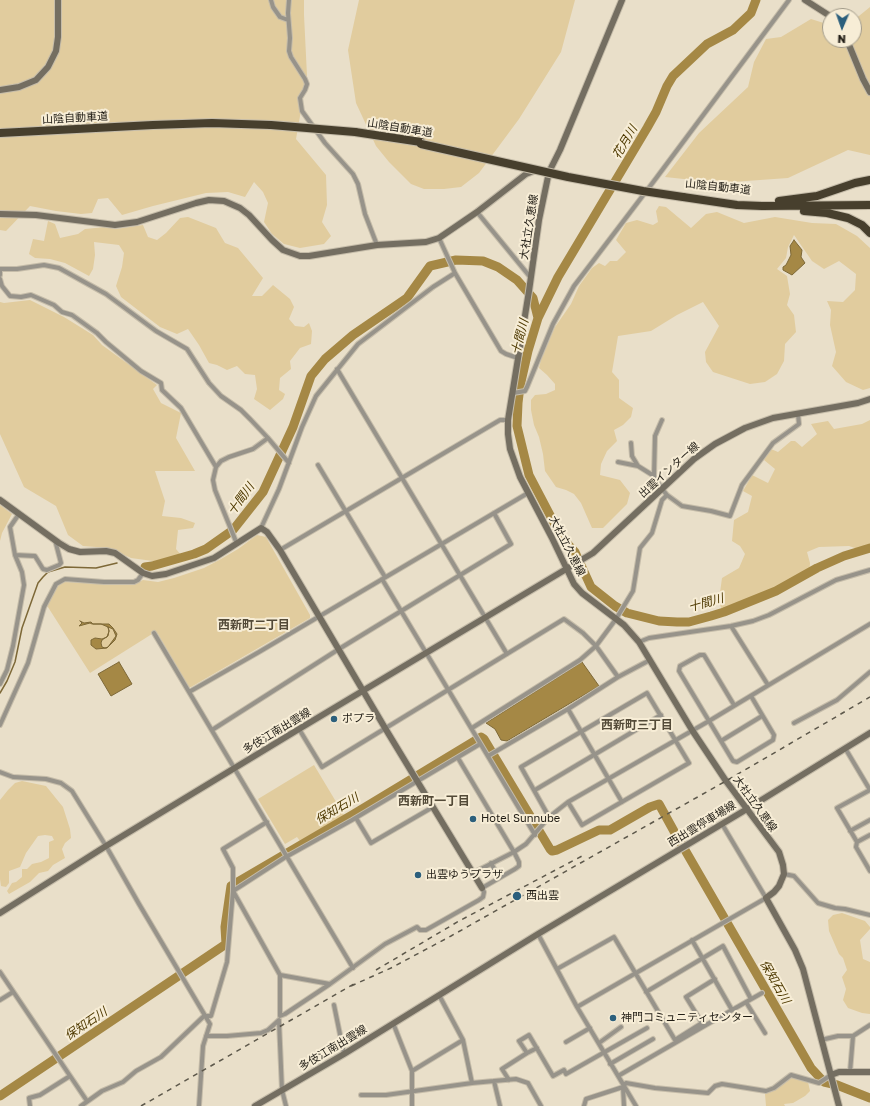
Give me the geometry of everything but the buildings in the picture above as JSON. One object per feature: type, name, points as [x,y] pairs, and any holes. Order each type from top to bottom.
[{"type":"highway","name":"山陰自動車道","points":[[0,133],[212,123],[271,126],[355,133],[421,143],[568,177],[642,191],[737,205],[870,205]]},
{"type":"highway","name":"山陰自動車道","points":[[0,137],[152,128],[271,126]]},
{"type":"highway","points":[[762,205],[805,198],[854,183],[870,180]]},
{"type":"highway","points":[[762,205],[848,218],[862,225],[870,233]]},
{"type":"main road","points":[[0,90],[19,87],[36,80],[48,67],[56,51],[58,37],[58,0]]},
{"type":"main road","name":"大社立久恵線","points":[[622,0],[560,150],[549,172],[539,220],[528,301],[508,420],[510,449],[520,477],[574,584],[582,593],[631,632],[639,642],[692,730],[779,852],[784,874]]},
{"type":"main road","points":[[805,0],[822,11]]},
{"type":"main road","points":[[851,48],[863,79],[870,92]]},
{"type":"main road","points":[[0,214],[36,215],[115,225],[137,222],[209,200],[224,201],[240,208],[249,215],[283,250],[300,256],[313,256],[377,245],[426,242],[439,238],[477,212],[532,170],[549,172]]},
{"type":"main road","name":"出雲インター線","points":[[567,569],[608,540],[694,459],[715,444],[745,428],[773,418],[858,403],[870,399]]},
{"type":"main road","points":[[0,500],[64,547],[75,551],[106,551],[115,553],[143,573],[152,576],[172,573],[214,558],[261,528],[267,532],[280,550],[482,888]]},
{"type":"main road","name":"多伎江南出雲線","points":[[0,913],[106,846],[363,690],[485,616],[567,569]]},
{"type":"main road","name":"西出雲停車場線","points":[[540,933],[747,809],[870,732]]},
{"type":"main road","points":[[784,874],[779,886],[766,898],[795,950],[803,969],[829,1078],[834,1088],[839,1106]]},
{"type":"main road","name":"多伎江南出雲線","points":[[255,1106],[344,1054],[540,933]]},
{"type":"main road","points":[[829,1078],[839,1072],[870,1072]]},
{"type":"street","points":[[271,0],[273,7],[280,17],[288,20]]},
{"type":"street","points":[[289,0],[289,50],[291,57],[307,84],[300,98],[302,111],[318,134],[353,174],[358,184],[365,214],[377,245]]},
{"type":"street","points":[[513,394],[525,391],[553,324],[574,286],[789,0]]},
{"type":"street","points":[[477,212],[531,278]]},
{"type":"street","points":[[439,238],[456,273],[502,351],[518,358]]},
{"type":"street","points":[[0,275],[0,269],[17,270],[44,265],[59,268],[106,294],[156,331],[187,349],[209,383],[221,396],[240,410],[268,438],[289,463]]},
{"type":"street","points":[[261,528],[279,489],[302,427],[316,396],[358,344],[433,287],[456,273]]},
{"type":"street","points":[[0,279],[2,286],[10,296],[21,297],[31,295],[54,305],[62,312],[72,315],[97,333],[141,371],[161,383],[162,390],[181,408],[216,466]]},
{"type":"street","points":[[337,369],[507,654]]},
{"type":"street","points":[[618,462],[638,466],[654,476],[667,495],[682,506],[730,516],[742,485],[773,443],[799,424],[798,414]]},
{"type":"street","points":[[280,550],[500,420],[508,420]]},
{"type":"street","points":[[654,476],[655,436],[662,420]]},
{"type":"street","points":[[237,544],[215,490],[213,480],[216,466],[221,461],[229,457],[253,450],[268,438]]},
{"type":"street","points":[[631,443],[632,456],[638,466]]},
{"type":"street","points":[[318,465],[346,511],[401,611],[535,835]]},
{"type":"street","points":[[189,692],[528,493]]},
{"type":"street","points":[[472,728],[569,667],[589,653],[596,646],[616,619],[633,591],[640,548],[652,533],[662,500],[667,495]]},
{"type":"street","points":[[212,730],[339,649],[511,544],[494,513]]},
{"type":"street","points":[[0,684],[7,670],[14,646],[24,585],[22,572],[15,555],[10,527],[19,514]]},
{"type":"street","points":[[15,555],[34,556],[44,570],[59,565],[61,562],[55,540]]},
{"type":"street","points":[[639,642],[650,638],[731,626],[753,621],[769,615],[836,580],[870,570]]},
{"type":"street","points":[[0,725],[28,663],[44,607],[56,584],[65,579],[130,582],[138,580],[143,573]]},
{"type":"street","points":[[299,729],[322,767],[564,619],[583,633],[596,646],[618,677]]},
{"type":"street","points":[[473,873],[514,852],[526,844],[549,817],[568,802],[675,739],[709,721],[870,624]]},
{"type":"street","points":[[731,626],[768,685]]},
{"type":"street","points":[[154,633],[353,968]]},
{"type":"street","points":[[734,705],[704,655],[700,654],[680,666],[679,671],[733,761],[736,762],[773,740],[774,735],[751,696]]},
{"type":"street","points":[[488,756],[568,709],[618,677],[650,660]]},
{"type":"street","points":[[794,723],[837,700],[870,672]]},
{"type":"street","points":[[549,817],[521,767],[647,693],[689,763],[582,825],[568,802]]},
{"type":"street","points":[[568,709],[622,802]]},
{"type":"street","points":[[535,790],[661,715]]},
{"type":"street","points":[[721,741],[762,716]]},
{"type":"street","points":[[233,891],[287,856],[356,818],[480,744]]},
{"type":"street","points":[[844,748],[870,790],[837,808],[857,842],[856,847],[870,870]]},
{"type":"street","points":[[280,1016],[330,984],[385,944],[417,927],[420,930],[426,930],[479,900],[483,897],[484,892],[482,888],[519,866],[519,862],[514,852],[458,758]]},
{"type":"street","points":[[0,772],[13,777],[46,779],[61,783],[72,791],[106,846],[210,1024],[203,1046],[199,1106]]},
{"type":"street","points":[[356,818],[371,843],[433,807]]},
{"type":"street","points":[[850,831],[870,820]]},
{"type":"street","points":[[81,1106],[102,1091],[123,1082],[136,1071],[161,1057],[204,1016],[211,1016],[227,962],[233,891],[233,868],[223,849],[267,822]]},
{"type":"street","points":[[577,1007],[766,898],[722,824]]},
{"type":"street","points":[[857,842],[870,835]]},
{"type":"street","points":[[492,864],[500,878]]},
{"type":"street","points":[[784,874],[794,876],[818,903],[870,915]]},
{"type":"street","points":[[233,891],[280,975],[279,1021],[282,1090],[286,1106]]},
{"type":"street","points":[[540,933],[577,1007],[623,1087],[636,1106]]},
{"type":"street","points":[[557,969],[614,937],[674,1040],[762,993]]},
{"type":"street","points":[[692,940],[732,1010]]},
{"type":"street","points":[[646,992],[722,946],[751,999]]},
{"type":"street","points":[[0,972],[87,1101]]},
{"type":"street","points":[[280,975],[330,984]]},
{"type":"street","points":[[618,1076],[702,1023],[686,997],[715,979]]},
{"type":"street","points":[[0,1000],[13,992]]},
{"type":"street","points":[[438,995],[463,1040],[472,1083]]},
{"type":"street","points":[[746,1002],[765,1033]]},
{"type":"street","points":[[334,1005],[344,1054]]},
{"type":"street","points":[[206,1036],[261,1033],[268,1030],[279,1021]]},
{"type":"street","points":[[393,1023],[412,1071],[412,1106]]},
{"type":"street","points":[[821,1040],[838,1036],[853,1036],[870,1025]]},
{"type":"street","points":[[599,1043],[621,1027]]},
{"type":"street","points":[[566,1042],[590,1028]]},
{"type":"street","points":[[526,1054],[519,1040],[530,1035],[553,1076],[564,1070],[566,1074],[646,1028]]},
{"type":"street","points":[[850,1072],[853,1036]]},
{"type":"street","points":[[610,1064],[653,1039]]},
{"type":"street","points":[[412,1071],[463,1040]]},
{"type":"street","points":[[509,1080],[502,1069],[536,1048]]},
{"type":"street","points":[[584,1106],[586,1099],[623,1087],[626,1083],[655,1088],[708,1093],[715,1086],[722,1084],[766,1091],[774,1088],[791,1075],[819,1083],[829,1078]]},
{"type":"street","points":[[30,1106],[29,1098],[40,1095],[70,1076]]},
{"type":"street","points":[[361,1095],[386,1096],[472,1083],[516,1080],[528,1083],[541,1106]]},
{"type":"street","points":[[494,1081],[500,1106]]},
{"type":"street","points":[[623,1087],[624,1106]]},
{"type":"shaded area","points":[[0,0],[304,0],[307,76],[296,139],[326,175],[327,205],[322,222],[331,236],[324,244],[300,248],[284,244],[272,234],[264,222],[268,203],[263,192],[254,182],[245,197],[228,192],[206,193],[122,215],[108,198],[98,199],[92,213],[81,214],[30,206],[6,231],[0,230]]},
{"type":"shaded area","points":[[359,0],[575,0],[561,52],[519,119],[479,173],[461,187],[424,189],[411,184],[389,162],[376,146],[356,103],[348,50]]},
{"type":"shaded area","points":[[870,7],[870,155],[848,150],[788,178],[732,182],[665,177],[699,133],[748,87],[754,62],[766,39],[781,37],[811,19],[822,22],[822,48],[862,48],[862,14]]},
{"type":"shaded area","points":[[659,206],[666,207],[691,228],[706,214],[717,212],[744,223],[775,217],[812,223],[836,224],[857,236],[870,248],[870,388],[863,390],[846,382],[832,366],[836,352],[830,325],[831,310],[827,301],[843,302],[855,290],[856,274],[839,261],[824,269],[812,261],[794,235],[788,247],[786,258],[777,269],[787,276],[790,294],[787,305],[794,315],[796,332],[785,344],[784,361],[777,374],[765,382],[750,384],[713,372],[706,362],[705,352],[719,326],[703,302],[677,315],[651,331],[618,336],[612,372],[619,380],[619,398],[633,408],[631,417],[623,425],[614,430],[617,441],[607,451],[601,464],[600,475],[620,480],[630,493],[627,504],[603,528],[592,528],[581,503],[574,494],[556,487],[545,471],[543,454],[531,410],[531,400],[535,395],[546,394],[555,390],[555,384],[539,368],[555,327],[571,304],[579,286],[592,268],[599,263],[605,266],[610,261],[617,261],[626,252],[616,240],[626,223],[637,220],[653,225],[658,222],[656,211]]},
{"type":"shaded area","points":[[188,217],[216,228],[225,243],[238,248],[263,278],[252,296],[262,296],[273,285],[290,299],[294,307],[289,319],[295,326],[304,327],[309,323],[312,331],[311,344],[300,348],[290,361],[291,369],[280,378],[279,390],[285,394],[283,399],[270,410],[254,399],[257,389],[255,375],[245,374],[237,366],[227,370],[209,363],[188,329],[177,334],[160,327],[121,297],[116,286],[122,267],[124,253],[119,245],[94,242],[95,255],[93,269],[89,276],[65,263],[50,259],[35,258],[29,254],[33,239],[44,241],[48,221],[55,224],[60,238],[78,234],[85,229],[105,227],[116,229],[143,225],[148,237],[157,240],[180,218]]},
{"type":"shaded area","points":[[794,240],[802,250],[801,257],[805,263],[792,275],[783,270],[783,267],[786,265],[791,255],[790,246]]},
{"type":"shaded area","points":[[30,300],[64,317],[93,335],[102,345],[157,385],[153,389],[161,403],[181,413],[176,438],[195,471],[155,471],[165,501],[162,516],[181,518],[195,523],[193,528],[178,530],[176,549],[181,555],[160,562],[131,558],[109,548],[83,546],[68,535],[56,506],[24,487],[0,434],[0,302],[4,303]]},
{"type":"shaded area","points":[[870,420],[870,553],[849,546],[819,547],[807,552],[810,563],[809,577],[775,595],[729,613],[721,608],[719,600],[722,578],[739,568],[745,554],[740,546],[732,541],[734,520],[748,512],[752,496],[743,491],[752,475],[768,483],[775,469],[764,460],[771,449],[778,452],[791,441],[795,441],[802,447],[817,434],[811,424],[828,421],[834,429],[862,424]]},
{"type":"shaded area","points":[[0,505],[12,514],[2,533],[0,541]]},
{"type":"shaded area","points":[[257,535],[266,537],[310,615],[310,618],[191,687],[189,687],[158,634],[152,634],[90,673],[46,604],[58,584],[63,582],[125,584],[137,583],[143,580],[158,582],[204,568],[238,549]]},
{"type":"shaded area","points":[[80,621],[84,623],[91,622],[93,624],[90,623],[79,626],[82,623]]},
{"type":"shaded area","points":[[101,624],[109,624],[113,628],[117,634],[115,640],[108,647],[116,636],[113,629]]},
{"type":"shaded area","points":[[95,638],[106,638],[102,640],[101,643],[102,647],[108,647],[107,648],[96,649],[91,645],[91,640]]},
{"type":"shaded area","points":[[119,662],[132,684],[111,696],[98,674]]},
{"type":"shaded area","points":[[582,662],[599,686],[507,741],[501,740],[495,729],[486,723]]},
{"type":"shaded area","points":[[314,765],[344,815],[300,841],[297,837],[285,844],[258,799]]},
{"type":"shaded area","points":[[22,781],[46,786],[63,807],[70,829],[71,838],[65,843],[62,849],[65,858],[53,865],[48,871],[39,873],[30,882],[9,894],[7,891],[12,883],[16,882],[22,877],[22,869],[27,869],[32,864],[49,858],[49,842],[54,840],[52,836],[38,836],[26,853],[20,867],[9,871],[9,883],[6,887],[1,886],[0,800],[15,783]]},
{"type":"shaded area","points":[[842,913],[865,921],[870,927],[870,929],[860,940],[863,959],[870,962],[870,1014],[848,1008],[843,1000],[846,989],[842,977],[847,970],[843,958],[839,954],[829,931],[828,920],[833,915]]},
{"type":"shaded area","points":[[791,1077],[808,1082],[810,1091],[805,1096],[793,1103],[784,1104],[785,1106],[766,1106],[765,1094],[776,1089]]},
{"type":"waterway","name":"十間川","points":[[756,0],[751,13],[733,30],[707,44],[673,76],[647,128],[558,277],[538,318],[528,351],[520,386],[517,426],[529,475],[562,538],[575,552],[591,587],[615,606],[627,613],[659,621],[689,622],[724,612],[776,591],[817,568],[844,556],[870,548]]},
{"type":"waterway","name":"十間川","points":[[145,567],[194,554],[206,549],[233,530],[263,492],[293,427],[311,376],[325,359],[353,335],[407,298],[430,266],[456,260],[483,261],[498,267],[517,280],[533,298],[538,318]]},
{"type":"waterway","name":"十間川","points":[[0,693],[15,662],[22,628],[38,583],[43,577],[48,572],[65,567],[96,568],[117,563]]},
{"type":"waterway","name":"保知石川","points":[[0,1096],[226,944],[225,927],[231,886],[481,737],[484,739],[552,851],[599,830],[610,830],[650,807],[659,804],[681,844]]},
{"type":"waterway","name":"保知石川","points":[[685,850],[811,1068],[824,1082],[837,1085],[870,1098]]},
{"type":"railway","points":[[351,986],[391,968],[451,936],[726,781],[870,697]]},
{"type":"railway","points":[[376,970],[459,921],[584,855]]},
{"type":"railway","points":[[141,1106],[354,984]]},
{"type":"place","name":"ポプラ","points":[[334,719]]},
{"type":"place","name":"Hotel Sunnube","points":[[473,819]]},
{"type":"place","name":"出雲ゆうプラザ","points":[[418,875]]},
{"type":"place","name":"西出雲","points":[[517,896]]},
{"type":"place","name":"神門コミュニティセンター","points":[[613,1018]]},
{"type":"district","name":"西新町二丁目","points":[[254,625]]},
{"type":"district","name":"西新町三丁目","points":[[637,725]]},
{"type":"district","name":"西新町一丁目","points":[[434,801]]},
{"type":"water label","name":"花月川","points":[[625,142]]}]
